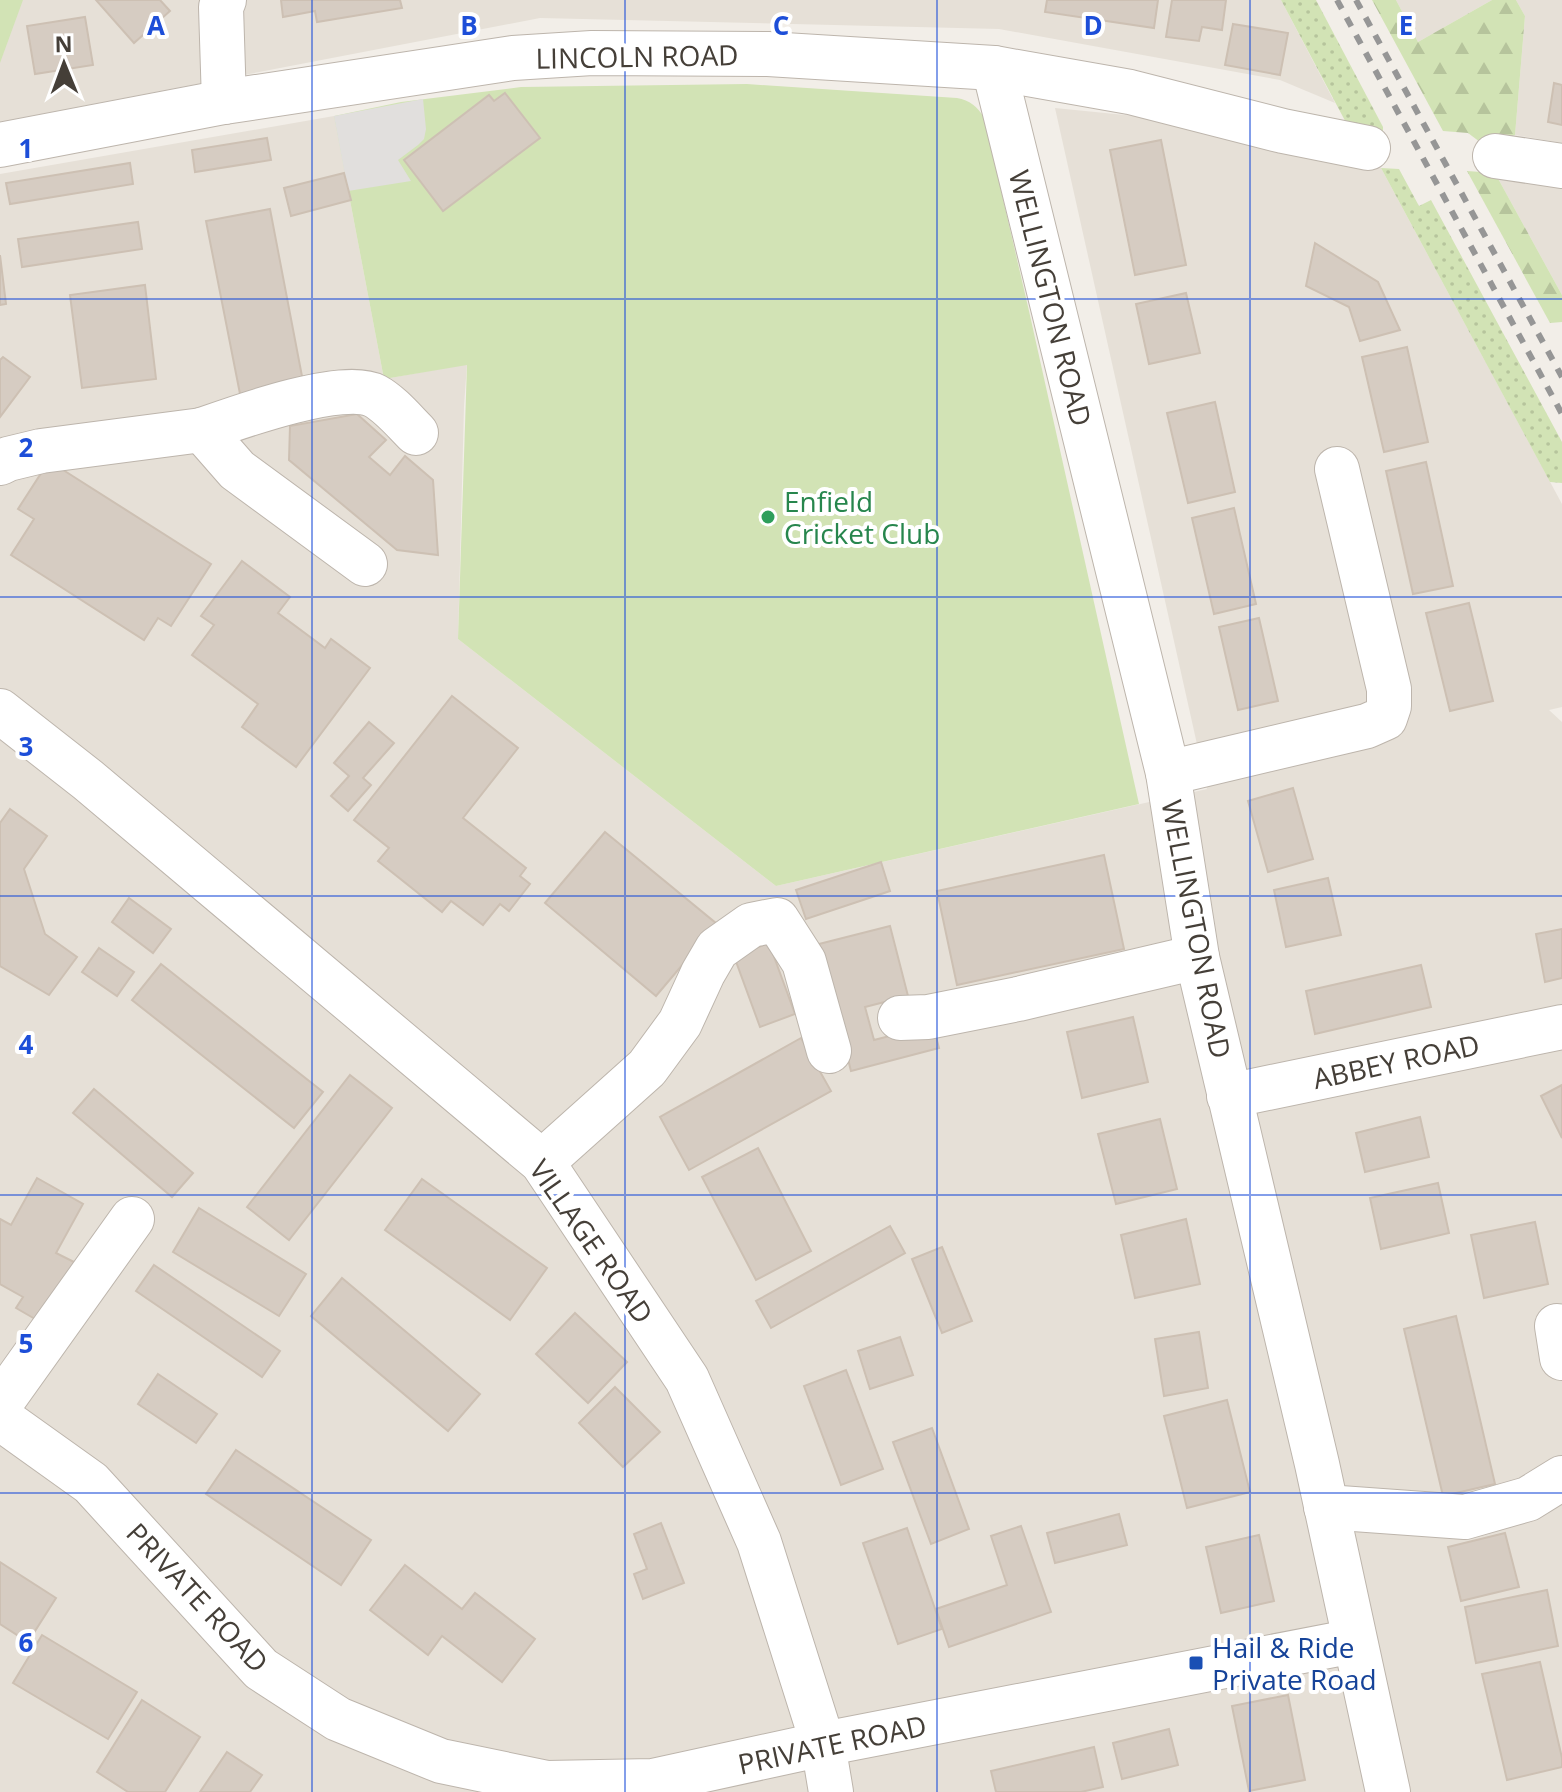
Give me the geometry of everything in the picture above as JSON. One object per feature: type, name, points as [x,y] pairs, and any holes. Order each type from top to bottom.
[{"type":"street","points":[[224,0],[221,7],[224,102]]},
{"type":"street","name":"LINCOLN ROAD","points":[[0,145],[224,102],[513,58],[592,53],[768,54],[994,68],[1130,92],[1283,131],[1368,148]]},
{"type":"street","name":"WELLINGTON ROAD","points":[[994,68],[1168,773],[1197,957],[1326,1507],[1388,1792]]},
{"type":"street","points":[[1495,156],[1562,166]]},
{"type":"street","points":[[0,463],[41,451],[202,430],[252,412],[342,391],[375,396],[416,433]]},
{"type":"street","points":[[202,430],[237,470],[365,564]]},
{"type":"street","points":[[1168,773],[1367,726],[1385,718],[1389,689],[1337,469]]},
{"type":"street","name":"VILLAGE ROAD","points":[[0,711],[88,780],[542,1162],[687,1379],[759,1542],[823,1744],[831,1792]]},
{"type":"street","points":[[542,1162],[647,1068],[680,1023],[717,949],[751,925],[777,920],[804,962],[829,1051]]},
{"type":"street","points":[[900,1018],[928,1017],[1018,999],[1197,957]]},
{"type":"street","name":"ABBEY ROAD","points":[[1229,1096],[1562,1027]]},
{"type":"street","points":[[0,1404],[132,1219]]},
{"type":"street","name":"PRIVATE ROAD","points":[[0,1418],[91,1483],[261,1669],[338,1719],[441,1761],[547,1783],[653,1787],[823,1744],[1354,1641]]},
{"type":"street","points":[[1326,1507],[1465,1517],[1528,1499],[1562,1478]]},
{"type":"shaded area","points":[[0,0],[1281,0],[1335,103],[1280,80],[999,29],[540,18],[0,122]]},
{"type":"shaded area","points":[[1396,0],[1492,0],[1418,42]]},
{"type":"shaded area","points":[[1516,0],[1562,0],[1562,143],[1515,135],[1525,16]]},
{"type":"shaded area","points":[[423,99],[424,139],[398,160],[411,181],[348,191],[334,116]]},
{"type":"shaded area","points":[[1055,108],[1155,118],[1316,160],[1381,168],[1562,504],[1562,707],[1549,710],[1562,722],[1562,1792],[0,1792],[0,174],[334,116],[384,379],[467,364],[458,639],[776,886],[1207,789]]},
{"type":"shaded area","points":[[1495,173],[1562,184],[1562,295]]},
{"type":"green space","points":[[0,0],[23,0],[0,63]]},
{"type":"green space","points":[[1281,0],[1316,0],[1383,127],[1383,140],[1351,132]]},
{"type":"green space","points":[[1372,0],[1396,0],[1418,42],[1492,0],[1516,0],[1525,16],[1515,135],[1484,145],[1468,133],[1443,131]]},
{"type":"green space","name":"Enfield Cricket Club","points":[[747,84],[957,98],[973,104],[984,117],[1139,804],[776,886],[458,639],[467,365],[384,379],[334,116],[401,102],[521,87]]},
{"type":"green space","points":[[1381,168],[1399,169],[1419,206],[1431,200],[1562,442],[1562,483],[1550,482]]},
{"type":"green space","points":[[1467,171],[1495,173],[1562,295],[1562,322],[1550,323]]},
{"type":"building","points":[[96,0],[160,0],[170,11],[134,43]]},
{"type":"building","points":[[281,0],[400,0],[402,8],[317,22],[315,11],[283,17]]},
{"type":"building","points":[[1047,0],[1158,0],[1154,28],[1045,12]]},
{"type":"building","points":[[1172,0],[1226,0],[1222,30],[1202,27],[1199,41],[1166,37]]},
{"type":"building","points":[[85,17],[93,65],[35,74],[27,26]]},
{"type":"building","points":[[1233,24],[1288,33],[1280,75],[1225,65]]},
{"type":"building","points":[[1554,83],[1562,85],[1562,125],[1548,122]]},
{"type":"building","points":[[505,93],[540,138],[443,211],[404,160],[489,95],[494,101]]},
{"type":"building","points":[[267,138],[271,160],[195,172],[192,150]]},
{"type":"building","points":[[1161,140],[1186,265],[1135,275],[1110,150]]},
{"type":"building","points":[[130,163],[133,184],[10,204],[6,183]]},
{"type":"building","points":[[344,173],[351,200],[291,216],[284,188]]},
{"type":"building","points":[[270,209],[305,392],[242,404],[206,221]]},
{"type":"building","points":[[138,222],[142,249],[22,267],[18,239]]},
{"type":"building","points":[[1315,243],[1378,282],[1400,330],[1360,341],[1349,307],[1306,286]]},
{"type":"building","points":[[0,255],[6,304],[0,305]]},
{"type":"building","points":[[145,285],[156,379],[82,388],[70,295]]},
{"type":"building","points":[[1186,293],[1200,353],[1149,364],[1136,304]]},
{"type":"building","points":[[1407,347],[1428,442],[1384,452],[1362,357]]},
{"type":"building","points":[[3,357],[30,377],[0,417],[0,360]]},
{"type":"building","points":[[1215,402],[1235,492],[1188,503],[1167,413]]},
{"type":"building","points":[[357,414],[386,440],[369,457],[390,475],[405,456],[433,480],[438,555],[397,550],[289,460],[290,426]]},
{"type":"building","points":[[49,461],[211,564],[171,626],[158,618],[144,640],[11,555],[34,519],[18,509]]},
{"type":"building","points":[[1426,462],[1453,586],[1413,594],[1386,471]]},
{"type":"building","points":[[1234,508],[1256,604],[1214,614],[1192,518]]},
{"type":"building","points":[[242,561],[290,597],[278,613],[325,648],[331,639],[370,668],[296,767],[242,727],[258,704],[192,655],[214,625],[201,616]]},
{"type":"building","points":[[1469,603],[1493,701],[1450,711],[1426,613]]},
{"type":"building","points":[[1259,618],[1278,701],[1238,710],[1219,627]]},
{"type":"building","points":[[452,696],[518,748],[463,818],[526,868],[520,876],[530,884],[509,911],[500,904],[483,925],[451,901],[442,912],[378,861],[389,848],[354,820]]},
{"type":"building","points":[[369,722],[394,743],[363,778],[371,785],[348,811],[331,796],[349,776],[334,763]]},
{"type":"building","points":[[1293,788],[1313,859],[1268,872],[1248,801]]},
{"type":"building","points":[[10,809],[47,836],[24,869],[45,934],[77,957],[49,995],[0,966],[0,823]]},
{"type":"building","points":[[605,832],[717,924],[656,996],[545,903]]},
{"type":"building","points":[[1104,855],[1124,949],[957,985],[937,891]]},
{"type":"building","points":[[881,862],[890,891],[806,919],[796,890]]},
{"type":"building","points":[[1328,878],[1341,935],[1286,947],[1274,890]]},
{"type":"building","points":[[129,898],[171,929],[153,953],[112,922]]},
{"type":"building","points":[[890,926],[908,996],[865,1007],[874,1040],[933,1025],[939,1048],[851,1071],[819,944]]},
{"type":"building","points":[[1562,929],[1562,978],[1545,982],[1536,934]]},
{"type":"building","points":[[769,943],[795,1014],[760,1027],[734,956]]},
{"type":"building","points":[[99,948],[134,972],[117,996],[82,972]]},
{"type":"building","points":[[161,964],[323,1092],[294,1128],[132,1000]]},
{"type":"building","points":[[1421,965],[1431,1007],[1315,1034],[1306,991]]},
{"type":"building","points":[[1133,1017],[1148,1082],[1082,1098],[1067,1032]]},
{"type":"building","points":[[801,1038],[831,1091],[689,1170],[660,1117]]},
{"type":"building","points":[[350,1075],[392,1108],[289,1240],[247,1207]]},
{"type":"building","points":[[1562,1085],[1562,1138],[1541,1096]]},
{"type":"building","points":[[94,1089],[193,1173],[172,1197],[73,1113]]},
{"type":"building","points":[[1420,1117],[1429,1157],[1365,1172],[1356,1133]]},
{"type":"building","points":[[1160,1119],[1177,1189],[1116,1204],[1098,1134]]},
{"type":"building","points":[[758,1148],[811,1251],[756,1280],[702,1177]]},
{"type":"building","points":[[37,1178],[83,1204],[56,1253],[76,1263],[42,1323],[16,1308],[23,1297],[0,1284],[0,1219],[11,1225]]},
{"type":"building","points":[[422,1179],[547,1268],[510,1320],[385,1230]]},
{"type":"building","points":[[1438,1183],[1449,1233],[1381,1249],[1370,1198]]},
{"type":"building","points":[[199,1208],[306,1274],[279,1316],[173,1252]]},
{"type":"building","points":[[1186,1219],[1200,1284],[1135,1298],[1121,1235]]},
{"type":"building","points":[[1535,1222],[1548,1284],[1484,1298],[1471,1235]]},
{"type":"building","points":[[890,1226],[905,1253],[771,1328],[756,1301]]},
{"type":"building","points":[[942,1247],[972,1321],[942,1333],[912,1259]]},
{"type":"building","points":[[154,1265],[280,1351],[262,1377],[136,1291]]},
{"type":"building","points":[[342,1278],[480,1394],[448,1431],[311,1316]]},
{"type":"building","points":[[575,1313],[627,1362],[588,1403],[536,1354]]},
{"type":"building","points":[[1456,1316],[1495,1484],[1443,1496],[1404,1329]]},
{"type":"building","points":[[1199,1332],[1208,1388],[1164,1396],[1155,1339]]},
{"type":"building","points":[[900,1337],[913,1375],[870,1389],[858,1351]]},
{"type":"building","points":[[846,1370],[883,1469],[841,1485],[804,1386]]},
{"type":"building","points":[[158,1374],[217,1414],[196,1443],[138,1404]]},
{"type":"building","points":[[615,1387],[660,1432],[623,1467],[579,1423]]},
{"type":"building","points":[[1227,1400],[1250,1492],[1187,1508],[1164,1416]]},
{"type":"building","points":[[932,1428],[969,1529],[931,1544],[893,1442]]},
{"type":"building","points":[[236,1450],[371,1540],[341,1585],[206,1494]]},
{"type":"building","points":[[1119,1514],[1127,1545],[1055,1563],[1047,1533]]},
{"type":"building","points":[[661,1523],[684,1583],[643,1599],[634,1574],[647,1569],[634,1534]]},
{"type":"building","points":[[1021,1526],[1051,1612],[949,1647],[936,1609],[1007,1585],[991,1536]]},
{"type":"building","points":[[907,1528],[942,1629],[898,1644],[863,1543]]},
{"type":"building","points":[[1505,1533],[1519,1587],[1461,1601],[1448,1547]]},
{"type":"building","points":[[1259,1535],[1274,1601],[1221,1613],[1206,1547]]},
{"type":"building","points":[[0,1562],[56,1598],[28,1642],[0,1624]]},
{"type":"building","points":[[405,1565],[462,1609],[475,1593],[535,1639],[502,1682],[442,1636],[428,1655],[370,1610]]},
{"type":"building","points":[[1547,1590],[1558,1646],[1476,1663],[1465,1607]]},
{"type":"building","points":[[42,1635],[137,1692],[108,1739],[13,1683]]},
{"type":"building","points":[[1540,1662],[1562,1767],[1507,1780],[1482,1674]]},
{"type":"building","points":[[1288,1695],[1305,1780],[1249,1791],[1232,1706]]},
{"type":"building","points":[[142,1700],[200,1737],[165,1792],[128,1792],[97,1772]]},
{"type":"building","points":[[1169,1729],[1178,1765],[1122,1779],[1113,1743]]},
{"type":"building","points":[[1094,1747],[1103,1787],[1081,1792],[996,1792],[991,1771]]},
{"type":"building","points":[[227,1752],[262,1775],[250,1792],[200,1792]]},
{"type":"railway","points":[[1337,0],[1562,414]]},
{"type":"railway","points":[[1356,0],[1562,377]]},
{"type":"place","name":"Enfield Cricket Club","points":[[768,517]]},
{"type":"place","name":"Hail & Ride Private Road","points":[[1196,1663]]}]
